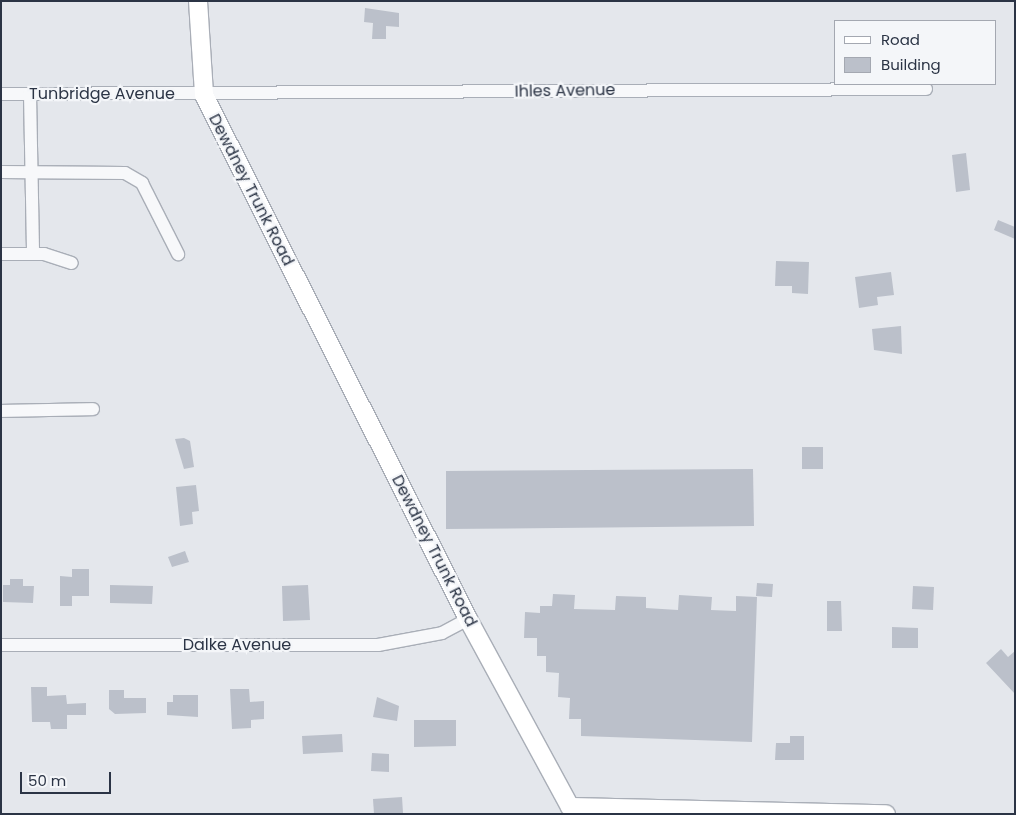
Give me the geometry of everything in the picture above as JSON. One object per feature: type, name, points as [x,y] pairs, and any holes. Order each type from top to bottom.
[{"type":"main road","name":"Dewdney Trunk Road","points":[[198,1],[204,95],[468,619],[570,807],[886,814]]},
{"type":"street","name":"Ihles Avenue","points":[[204,95],[926,89]]},
{"type":"street","name":"Tunbridge Avenue","points":[[1,94],[204,95]]},
{"type":"street","points":[[30,94],[33,254]]},
{"type":"street","points":[[1,172],[125,173],[142,183],[178,254]]},
{"type":"street","points":[[1,254],[33,254],[72,263]]},
{"type":"street","points":[[1,411],[93,410]]},
{"type":"street","name":"Dalke Avenue","points":[[1,645],[378,645],[442,633],[468,619]]},
{"type":"building","points":[[365,8],[399,13],[399,27],[386,26],[386,39],[372,39],[373,23],[364,22]]},
{"type":"building","points":[[966,153],[970,190],[956,192],[952,155]]},
{"type":"building","points":[[998,220],[1015,227],[1015,239],[994,230]]},
{"type":"building","points":[[776,261],[809,262],[808,294],[792,293],[792,286],[775,286]]},
{"type":"building","points":[[891,272],[894,295],[877,297],[878,305],[859,308],[855,277]]},
{"type":"building","points":[[901,326],[902,354],[874,350],[872,329]]},
{"type":"building","points":[[184,438],[190,441],[194,467],[184,469],[175,439]]},
{"type":"building","points":[[802,447],[823,447],[823,469],[802,469]]},
{"type":"building","points":[[753,469],[754,526],[446,529],[446,471]]},
{"type":"building","points":[[196,485],[199,511],[192,512],[193,524],[180,526],[176,487]]},
{"type":"building","points":[[185,551],[189,562],[172,567],[168,557]]},
{"type":"building","points":[[72,569],[89,569],[89,596],[72,596],[72,606],[60,606],[60,576],[72,577]]},
{"type":"building","points":[[10,579],[23,579],[23,586],[34,586],[33,603],[3,602],[3,585],[10,585]]},
{"type":"building","points":[[757,583],[773,584],[772,597],[756,596]]},
{"type":"building","points":[[110,585],[153,586],[152,604],[110,603]]},
{"type":"building","points":[[308,585],[310,620],[283,621],[282,586]]},
{"type":"building","points":[[913,586],[934,587],[933,610],[912,609]]},
{"type":"building","points":[[553,594],[575,595],[574,609],[615,610],[616,596],[646,597],[646,608],[678,610],[679,595],[712,597],[711,610],[736,611],[736,596],[757,597],[752,742],[581,736],[581,719],[569,719],[570,698],[558,697],[559,673],[546,672],[546,656],[537,656],[537,638],[524,638],[525,612],[540,613],[540,606],[552,606]]},
{"type":"building","points":[[827,601],[841,601],[842,631],[827,631]]},
{"type":"building","points":[[892,627],[918,628],[918,648],[892,648]]},
{"type":"building","points":[[1001,649],[1008,657],[1015,651],[1015,694],[986,663]]},
{"type":"building","points":[[31,687],[47,687],[47,696],[66,695],[67,704],[86,703],[86,715],[67,715],[67,729],[51,729],[50,722],[32,722]]},
{"type":"building","points":[[230,689],[249,689],[250,702],[264,701],[264,719],[251,720],[251,728],[232,729]]},
{"type":"building","points":[[109,690],[124,690],[124,698],[146,698],[146,713],[115,714],[109,709]]},
{"type":"building","points":[[173,695],[198,695],[198,717],[167,715],[167,702],[173,702]]},
{"type":"building","points":[[377,697],[399,706],[397,721],[373,717]]},
{"type":"building","points":[[414,720],[456,720],[456,746],[414,747]]},
{"type":"building","points":[[342,734],[343,752],[303,754],[302,736]]},
{"type":"building","points":[[790,736],[804,736],[804,760],[775,760],[776,743],[790,743]]},
{"type":"building","points":[[372,753],[389,754],[389,772],[371,771]]},
{"type":"building","points":[[402,797],[403,813],[374,814],[373,799]]}]
